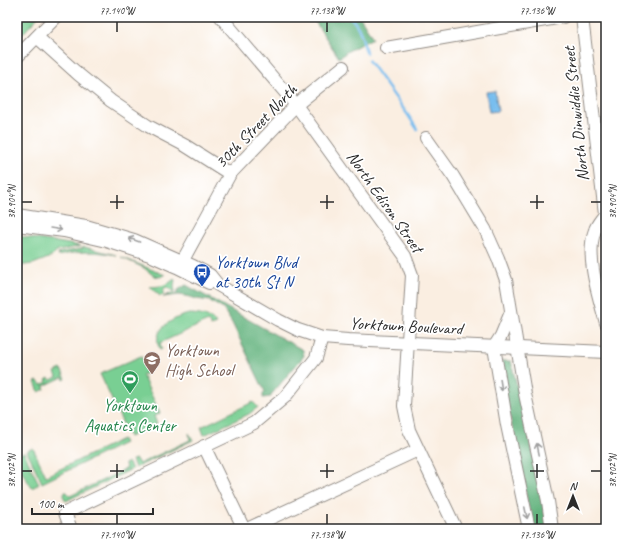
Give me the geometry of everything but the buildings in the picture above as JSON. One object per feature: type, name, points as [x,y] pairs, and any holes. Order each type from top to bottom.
[{"type":"street","points":[[17,57],[56,17]]},
{"type":"street","name":"North Edison Street","points":[[221,17],[296,105],[405,256],[412,275],[404,406],[409,430],[456,529]]},
{"type":"street","points":[[386,48],[563,17]]},
{"type":"street","name":"North Dinwiddie Street","points":[[582,17],[606,214],[595,230],[591,255],[606,323]]},
{"type":"street","points":[[37,37],[111,101],[148,126],[186,146],[230,174]]},
{"type":"street","name":"30th Street North","points":[[182,260],[230,174],[296,105],[343,67]]},
{"type":"street","points":[[426,138],[453,176],[485,229],[506,280],[525,394],[548,501],[552,529]]},
{"type":"street","name":"Yorktown Boulevard","points":[[17,215],[65,222],[104,230],[134,240],[182,260],[210,276],[218,285],[278,320],[298,330],[322,338],[606,352]]},
{"type":"street","name":"Yorktown Boulevard","points":[[17,225],[64,231],[108,241],[177,267],[206,283],[218,285]]},
{"type":"street","points":[[511,312],[501,336],[494,347],[507,425],[529,529]]},
{"type":"street","points":[[71,529],[65,513],[254,423],[285,397],[316,358],[322,338]]},
{"type":"street","points":[[204,446],[244,529]]},
{"type":"street","points":[[247,529],[418,450]]},
{"type":"green space","points":[[17,17],[38,17],[17,40]]},
{"type":"green space","points":[[312,17],[360,17],[373,38],[348,51],[339,58]]},
{"type":"green space","points":[[17,236],[81,246],[58,251],[51,257],[33,264],[17,266]]},
{"type":"green space","points":[[84,247],[116,255],[87,252],[58,256],[59,253],[81,249]]},
{"type":"green space","points":[[121,257],[165,275],[160,277],[154,276],[144,268]]},
{"type":"green space","points":[[174,279],[175,292],[166,287],[163,295],[160,296],[150,287],[165,285]]},
{"type":"green space","points":[[186,285],[303,350],[304,356],[271,395],[271,397],[263,398],[263,394],[265,392],[232,323],[223,309],[210,301],[186,296],[179,295],[163,297],[172,293],[176,294],[178,290]]},
{"type":"green space","points":[[189,314],[208,317],[216,324],[211,326],[208,321],[160,343],[162,349],[160,350],[158,336],[164,326],[176,318]]},
{"type":"green space","name":"Yorktown Aquatics Center","points":[[141,356],[147,370],[147,373],[142,375],[160,413],[154,416],[157,424],[129,437],[100,374]]},
{"type":"green space","points":[[502,361],[511,361],[520,399],[524,409],[548,529],[533,529],[503,383]]},
{"type":"green space","points":[[61,369],[66,379],[64,380],[63,377],[44,386],[45,389],[39,392],[35,382],[38,381],[41,385],[47,382],[46,380],[49,378],[51,380],[57,377],[55,372]]},
{"type":"green space","points":[[253,402],[258,407],[249,414],[204,435],[201,427]]},
{"type":"green space","points":[[189,433],[193,440],[135,468],[132,460],[136,459],[139,464],[190,440]]},
{"type":"green space","points":[[122,439],[124,443],[42,483],[27,451],[33,448],[46,476]]},
{"type":"green space","points":[[24,452],[39,484],[32,488],[17,464],[17,455]]},
{"type":"green space","points":[[128,462],[132,469],[66,501],[63,496],[65,492],[67,492],[70,496],[126,469],[125,464]]},
{"type":"water","points":[[495,91],[498,111],[489,112],[486,92]]},
{"type":"waterway","points":[[350,17],[359,29],[366,53]]},
{"type":"waterway","points":[[368,60],[417,129]]},
{"type":"place","name":"Yorktown Blvd at 30th St N","points":[[202,287]]},
{"type":"place","name":"Yorktown High School","points":[[152,375]]},
{"type":"place","name":"Yorktown Aquatics Center","points":[[130,394]]}]
